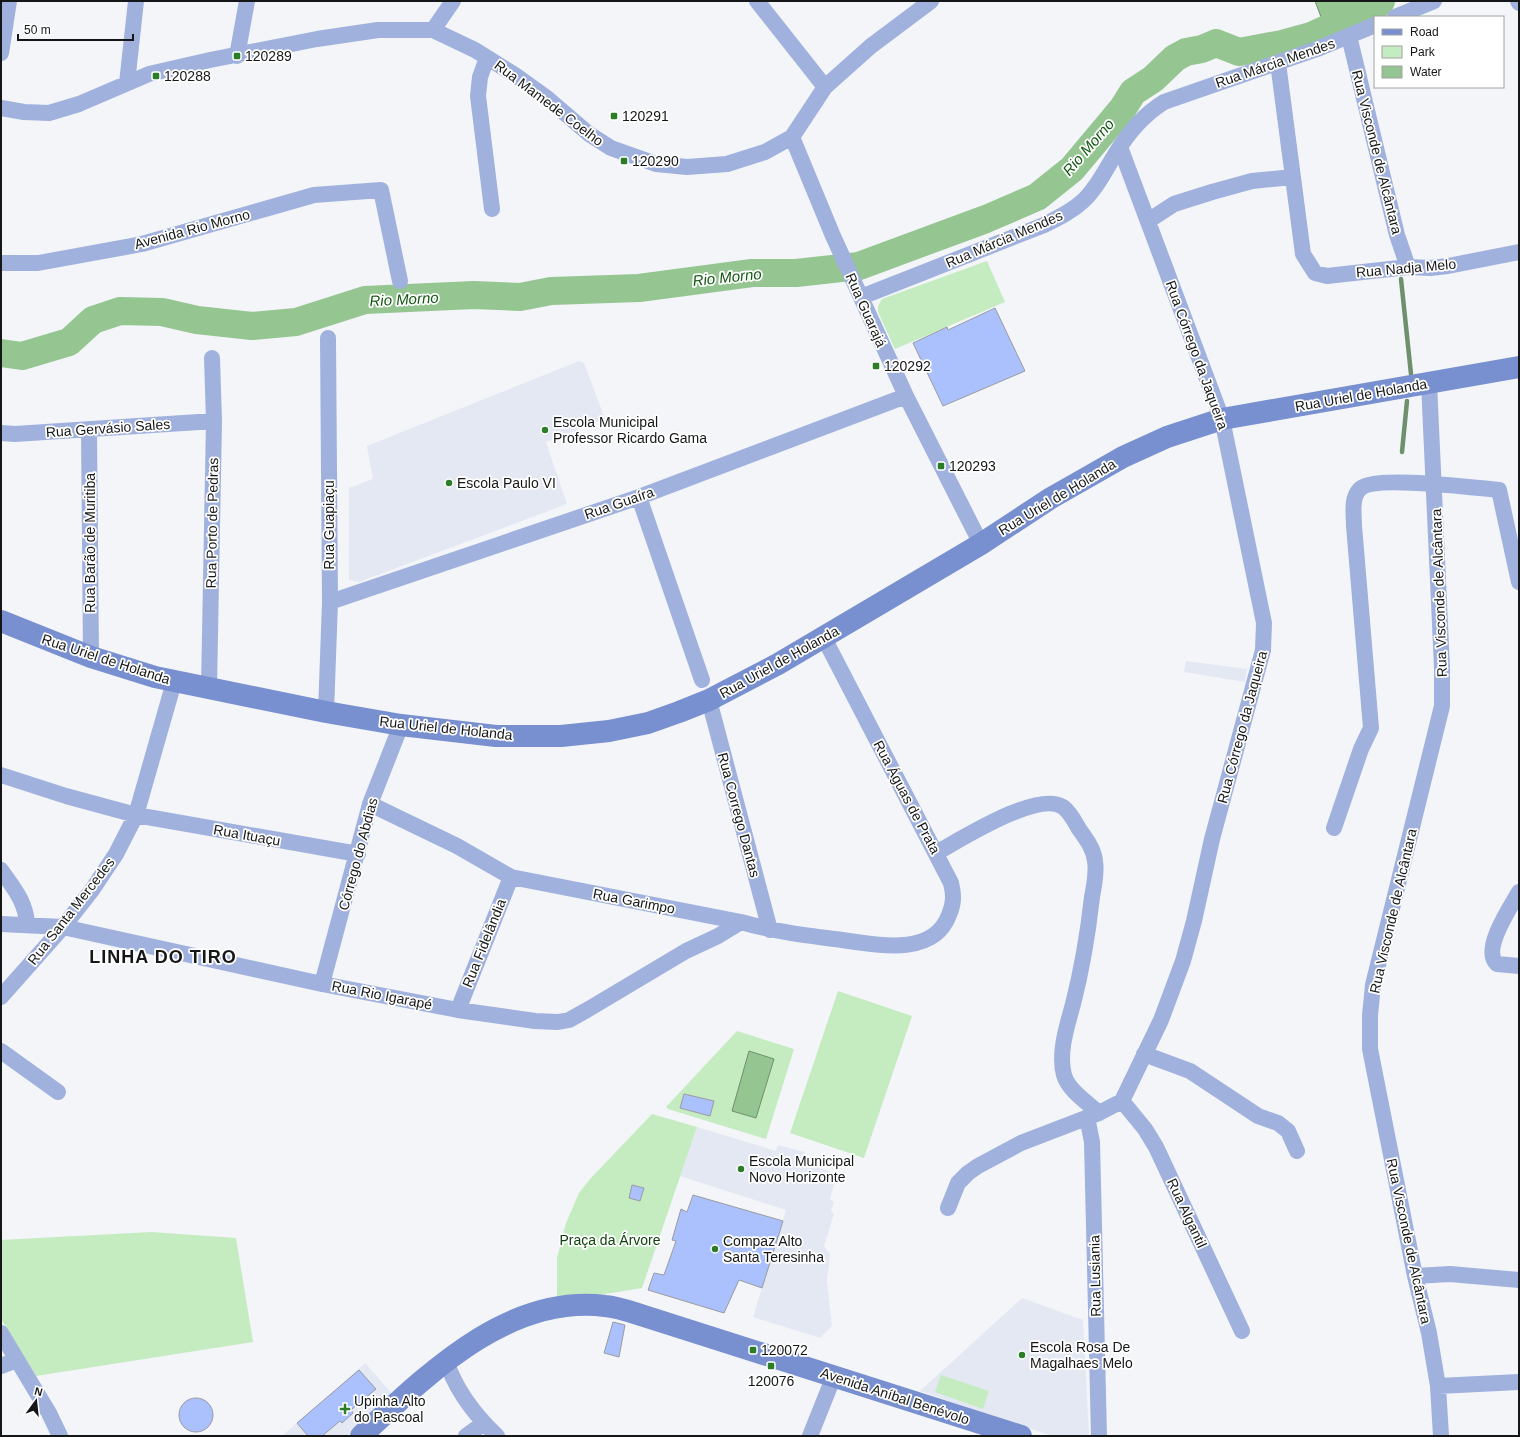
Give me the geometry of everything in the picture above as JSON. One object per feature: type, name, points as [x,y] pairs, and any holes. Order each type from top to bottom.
[{"type":"main road","name":"Rua Uriel de Holanda","points":[[1,621],[91,657],[174,682],[326,712],[401,725],[496,736],[561,736],[610,731],[648,723],[709,700],[784,661],[981,544],[1051,498],[1123,457],[1167,437],[1222,418],[1519,367]]},
{"type":"main road","name":"Avenida Aníbal Benévolo","points":[[361,1436],[446,1360],[480,1337],[512,1321],[553,1308],[584,1306],[606,1306],[644,1316],[1022,1436]]},
{"type":"street","points":[[1,53],[9,1]]},
{"type":"street","points":[[127,83],[136,1]]},
{"type":"street","points":[[237,56],[247,1]]},
{"type":"street","points":[[433,30],[453,1]]},
{"type":"street","points":[[757,1],[825,87]]},
{"type":"street","name":"Rua Mamede Coelho","points":[[1,108],[24,112],[50,113],[79,104],[127,83],[168,69],[237,56],[317,38],[378,30],[433,30],[487,58],[515,75],[547,98],[572,120],[610,148],[656,164],[687,167],[727,164],[765,152],[792,137],[825,87],[871,46],[931,1]]},
{"type":"street","points":[[1397,16],[1434,1]]},
{"type":"street","name":"Rua Márcia Mendes","points":[[861,298],[1044,225],[1067,214],[1084,200],[1120,147],[1151,110],[1164,102],[1278,63],[1374,25]]},
{"type":"street","name":"Rua Visconde de Alcântara","points":[[1349,36],[1397,235],[1408,267]]},
{"type":"street","points":[[487,58],[480,77],[478,96],[492,209]]},
{"type":"street","points":[[1148,221],[1174,204],[1212,192],[1252,181],[1293,177],[1278,63]]},
{"type":"street","name":"Rua Guarajá","points":[[792,137],[833,236],[906,396],[930,460],[981,544]]},
{"type":"street","name":"Rua Córrego da Jaqueira","points":[[1120,147],[1222,418],[1264,623],[1264,650],[1216,825],[1183,960],[1161,1020],[1122,1101]]},
{"type":"street","name":"Rua Nadja Melo","points":[[1293,177],[1303,254],[1315,273],[1327,276],[1408,267],[1430,268],[1448,266],[1519,252]]},
{"type":"street","name":"Avenida Rio Morno","points":[[1,263],[38,263],[142,244],[314,195],[381,190],[400,281]]},
{"type":"street","name":"Rua Guapiaçu","points":[[326,712],[330,602],[328,338]]},
{"type":"street","name":"Rua Porto de Pedras","points":[[209,688],[214,421],[212,358]]},
{"type":"street","name":"Rua Visconde de Alcântara","points":[[1429,383],[1442,668],[1442,706],[1373,985],[1370,1015],[1370,1049],[1415,1276],[1429,1333],[1438,1386],[1441,1436]]},
{"type":"street","name":"Rua Guaíra","points":[[330,602],[639,497],[906,396]]},
{"type":"street","name":"Rua Gervásio Sales","points":[[1,433],[15,434],[214,421]]},
{"type":"street","name":"Rua Barão de Muritiba","points":[[89,429],[91,657]]},
{"type":"street","points":[[1334,828],[1361,750],[1371,728],[1353,502],[1359,489],[1370,483],[1434,483],[1499,490],[1519,582]]},
{"type":"street","points":[[639,497],[702,680]]},
{"type":"street","name":"Rua Águas de Prata","points":[[824,638],[951,883],[954,896],[953,904],[946,923],[938,933],[928,940],[913,944]]},
{"type":"street","name":"Rua Santa Mercedes","points":[[1,997],[63,927],[92,890],[116,854],[136,815],[174,682]]},
{"type":"street","name":"Rua Corrego Dantas","points":[[709,700],[770,930]]},
{"type":"street","name":"Córrego do Abdias","points":[[322,984],[358,854],[370,804],[401,725]]},
{"type":"street","name":"Rua Ituaçu","points":[[1,774],[66,796],[136,815],[358,854]]},
{"type":"street","points":[[936,853],[997,819],[1030,806],[1045,803],[1053,803],[1063,807],[1071,816],[1089,844],[1096,862],[1089,922],[1074,1000],[1065,1033],[1062,1056],[1064,1076],[1093,1115]]},
{"type":"street","name":"Rua Garimpo","points":[[370,804],[457,846],[511,877],[741,922],[770,930],[895,946],[913,944]]},
{"type":"street","points":[[1,870],[24,903],[27,924]]},
{"type":"street","name":"Rua Fidelândia","points":[[458,1010],[511,877]]},
{"type":"street","points":[[1519,892],[1496,935],[1492,950],[1493,957],[1497,964],[1519,966]]},
{"type":"street","name":"Rua Rio Igarapé","points":[[1,924],[27,924],[63,927],[322,984],[458,1010],[535,1021],[558,1022],[569,1020],[741,922]]},
{"type":"street","points":[[1,1051],[58,1092]]},
{"type":"street","points":[[1144,1054],[1190,1072],[1258,1116],[1278,1123],[1288,1131],[1297,1151]]},
{"type":"street","points":[[948,1208],[958,1183],[968,1172],[1021,1143],[1093,1115],[1122,1101]]},
{"type":"street","name":"Rua Algantil","points":[[1122,1101],[1145,1129],[1156,1147],[1242,1331]]},
{"type":"street","name":"Rua Lusiania","points":[[1093,1115],[1092,1142],[1099,1436]]},
{"type":"street","points":[[1415,1276],[1450,1274],[1519,1280]]},
{"type":"street","points":[[1,1333],[60,1436]]},
{"type":"street","points":[[1,1366],[17,1360]]},
{"type":"street","points":[[446,1360],[452,1379],[484,1423],[497,1436]]},
{"type":"street","points":[[810,1436],[834,1376]]},
{"type":"street","points":[[1438,1386],[1519,1382]]},
{"type":"street","points":[[466,1436],[484,1423]]},
{"type":"shaded area","name":"Escola Paulo VI","points":[[579,361],[584,363],[605,419],[546,442],[567,504],[359,582],[349,580],[349,488],[373,479],[367,446]]},
{"type":"shaded area","points":[[1186,661],[1247,669],[1245,682],[1184,672]]},
{"type":"shaded area","points":[[697,1127],[776,1151],[778,1145],[805,1152],[802,1162],[837,1174],[830,1199],[834,1202],[831,1211],[834,1214],[824,1246],[830,1254],[827,1281],[832,1326],[820,1338],[753,1317],[786,1210],[680,1176]]},
{"type":"shaded area","name":"Escola Rosa De Magalhaes Melo","points":[[1022,1298],[1083,1320],[1089,1436],[1052,1436],[920,1391]]},
{"type":"shaded area","name":"Upinha Alto do Pascoal","points":[[365,1363],[394,1396],[346,1436],[307,1436],[305,1434],[303,1436],[282,1436]]},
{"type":"green space","points":[[987,261],[1005,302],[895,349],[878,312],[878,306],[882,299]]},
{"type":"green space","points":[[838,991],[912,1016],[864,1158],[790,1133]]},
{"type":"green space","points":[[737,1031],[794,1049],[766,1139],[668,1109],[666,1107]]},
{"type":"green space","name":"Praça da Árvore","points":[[652,1114],[697,1127],[642,1288],[557,1302],[557,1258],[566,1223],[579,1193],[590,1179]]},
{"type":"green space","points":[[151,1232],[236,1238],[253,1342],[36,1376],[1,1319],[1,1240]]},
{"type":"green space","points":[[941,1375],[989,1391],[983,1409],[935,1392]]},
{"type":"water","points":[[1315,1],[1381,1],[1324,25]]},
{"type":"water","points":[[749,1051],[774,1059],[756,1118],[732,1111]]},
{"type":"building","points":[[995,308],[1025,371],[943,406],[913,343],[947,327],[948,330]]},
{"type":"building","points":[[684,1094],[714,1101],[710,1116],[680,1108]]},
{"type":"building","points":[[632,1185],[644,1188],[640,1201],[629,1198]]},
{"type":"building","points":[[693,1195],[783,1221],[762,1288],[739,1280],[724,1313],[648,1290],[654,1273],[664,1275],[676,1241],[672,1240],[681,1209],[687,1212]]},
{"type":"building","points":[[613,1322],[625,1325],[619,1357],[604,1353]]},
{"type":"building","points":[[359,1370],[376,1389],[351,1410],[353,1413],[342,1423],[340,1421],[322,1436],[308,1436],[297,1423]]},
{"type":"building","points":[[196,1398],[208,1403],[213,1415],[208,1427],[196,1432],[184,1427],[179,1415],[184,1403]]},
{"type":"waterway","name":"Rio Morno","points":[[1,353],[22,356],[69,342],[93,320],[120,311],[162,312],[197,320],[252,326],[296,322],[365,300],[474,295],[520,297],[551,291],[639,288],[752,273],[796,273],[859,266],[986,219],[1037,197],[1072,169],[1123,108],[1133,92],[1153,79],[1175,58],[1186,52],[1202,49],[1216,43],[1239,52],[1282,44],[1311,36],[1331,27],[1341,17],[1359,14],[1376,6],[1381,1]]},
{"type":"waterway","points":[[1401,279],[1411,374]]},
{"type":"waterway","points":[[1402,452],[1407,401]]},
{"type":"place","name":"120289","points":[[237,56]]},
{"type":"place","name":"120288","points":[[156,76]]},
{"type":"place","name":"120291","points":[[614,116]]},
{"type":"place","name":"120290","points":[[624,161]]},
{"type":"place","name":"120292","points":[[876,366]]},
{"type":"place","name":"Escola Municipal Professor Ricardo Gama","points":[[545,430]]},
{"type":"place","name":"120293","points":[[941,466]]},
{"type":"place","name":"Escola Paulo VI","points":[[449,483]]},
{"type":"place","name":"Escola Municipal Novo Horizonte","points":[[741,1169]]},
{"type":"place","name":"Compaz Alto Santa Teresinha","points":[[715,1249]]},
{"type":"place","name":"120072","points":[[753,1350]]},
{"type":"place","name":"Escola Rosa De Magalhaes Melo","points":[[1022,1355]]},
{"type":"place","name":"120076","points":[[771,1366]]},
{"type":"place","name":"Upinha Alto do Pascoal","points":[[345,1409]]},
{"type":"district","name":"LINHA DO TIRO","points":[[163,957]]}]
